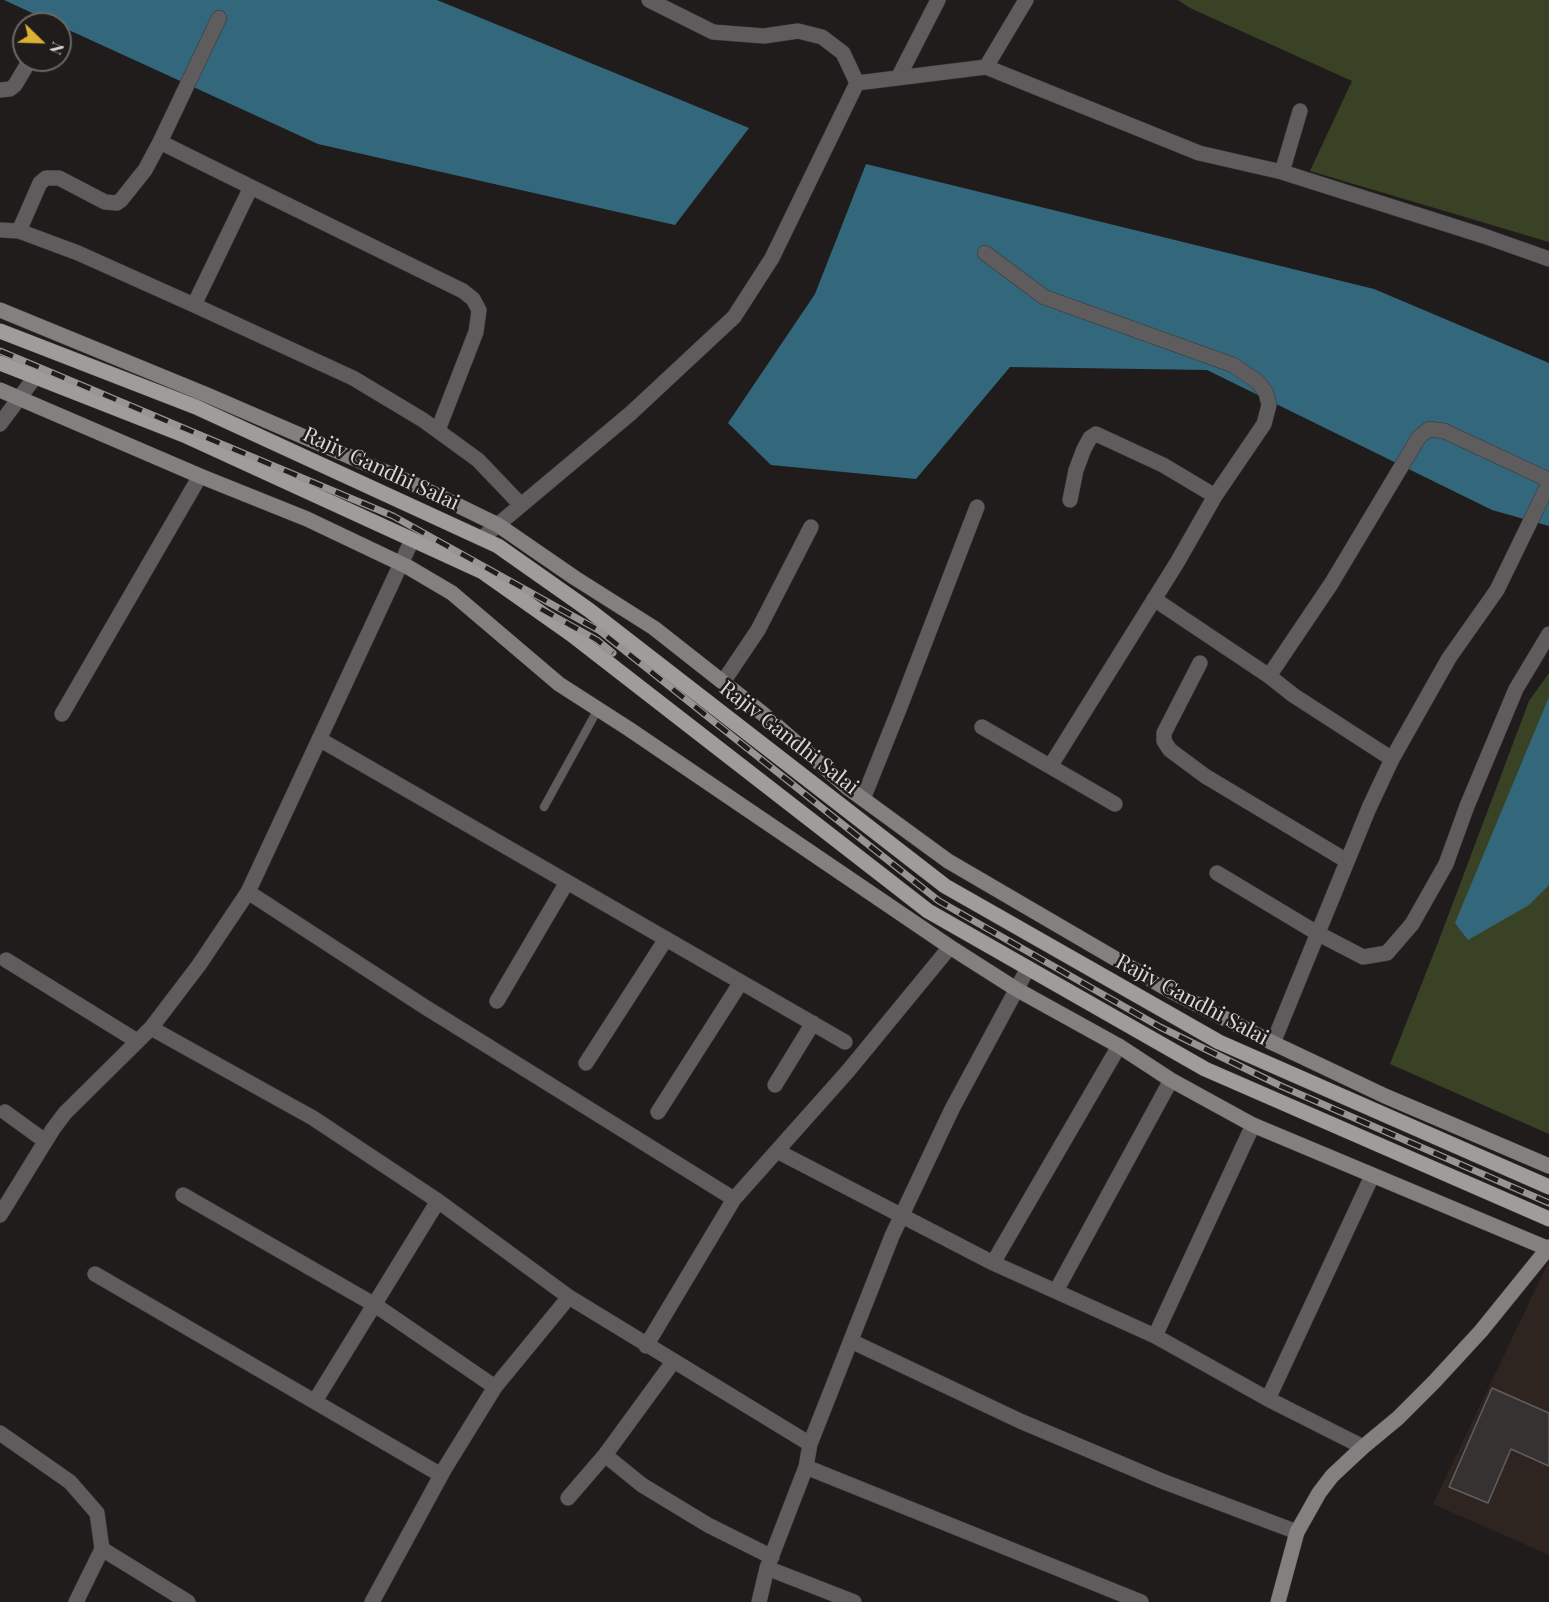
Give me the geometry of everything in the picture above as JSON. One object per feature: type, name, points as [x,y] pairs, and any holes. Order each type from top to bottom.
[{"type":"main road","name":"Rajiv Gandhi Salai","points":[[0,331],[196,407],[498,546],[589,610],[945,886],[1219,1042],[1549,1187]]},
{"type":"main road","points":[[0,363],[184,435],[483,572],[571,634],[928,911],[1205,1069],[1549,1219]]},
{"type":"street","points":[[649,0],[713,32],[764,36],[798,31],[822,37],[843,53],[857,83]]},
{"type":"street","points":[[898,78],[938,0]]},
{"type":"street","points":[[986,67],[1026,0]]},
{"type":"street","points":[[19,231],[40,183],[46,178],[59,178],[105,202],[117,203],[129,191],[145,170],[160,142],[219,18]]},
{"type":"street","points":[[857,83],[986,67],[1198,153],[1282,172],[1549,259]]},
{"type":"street","points":[[0,90],[10,89],[23,72]]},
{"type":"street","points":[[482,538],[631,413],[734,317],[772,258],[857,83]]},
{"type":"street","points":[[1282,172],[1300,111]]},
{"type":"street","points":[[160,142],[463,291],[473,299],[479,310],[476,332],[438,430]]},
{"type":"street","points":[[194,305],[251,187]]},
{"type":"street","points":[[0,230],[19,231],[78,253],[353,378],[438,430],[478,460],[521,506]]},
{"type":"street","points":[[985,253],[1044,297],[1233,365],[1258,382],[1266,393],[1269,405],[1264,423],[1215,496],[1051,765]]},
{"type":"street","points":[[0,310],[218,399],[418,486],[498,525],[575,578],[654,628],[723,682],[863,799],[958,867],[1169,990],[1273,1043],[1384,1095],[1549,1166]]},
{"type":"street","points":[[0,424],[35,377]]},
{"type":"street","points":[[0,390],[200,476],[307,519],[400,563],[452,593],[559,684],[950,947],[1016,988],[1119,1046],[1171,1080],[1253,1125],[1549,1248],[1481,1331],[1434,1382],[1398,1418],[1332,1476],[1319,1492],[1297,1532],[1278,1602]]},
{"type":"street","points":[[1269,676],[1330,584],[1419,437],[1429,429],[1444,431],[1549,481],[1497,590],[1449,658],[1392,759],[1369,808],[1273,1043]]},
{"type":"street","points":[[1070,500],[1076,471],[1084,449],[1090,438],[1096,434],[1163,465],[1215,496]]},
{"type":"street","points":[[62,714],[200,476]]},
{"type":"street","points":[[863,799],[977,507]]},
{"type":"street","points":[[723,682],[758,630],[811,526]]},
{"type":"street","points":[[0,1215],[45,1141],[65,1113],[151,1028],[199,965],[248,892],[412,540]]},
{"type":"street","points":[[1154,599],[1269,676],[1293,695],[1392,759]]},
{"type":"street","points":[[1217,873],[1362,957],[1387,953],[1412,924],[1446,864],[1467,806],[1516,689],[1549,634]]},
{"type":"street","points":[[1200,663],[1164,733],[1164,741],[1170,750],[1205,776],[1347,861]]},
{"type":"street","points":[[982,726],[1115,804]]},
{"type":"street","points":[[319,739],[845,1042]]},
{"type":"street","points":[[497,1001],[567,882]]},
{"type":"street","points":[[248,892],[425,1007],[734,1199]]},
{"type":"street","points":[[586,1064],[666,939]]},
{"type":"street","points":[[646,1346],[734,1199],[848,1071],[950,947]]},
{"type":"street","points":[[6,960],[137,1041]]},
{"type":"street","points":[[759,1602],[769,1563],[806,1467],[810,1444],[902,1216],[952,1109],[1028,968]]},
{"type":"street","points":[[658,1112],[741,982]]},
{"type":"street","points":[[775,1085],[813,1023]]},
{"type":"street","points":[[151,1028],[312,1118],[438,1201],[569,1297],[810,1444]]},
{"type":"street","points":[[993,1263],[1119,1046]]},
{"type":"street","points":[[1056,1291],[1171,1080]]},
{"type":"street","points":[[5,1112],[45,1141]]},
{"type":"street","points":[[1155,1336],[1253,1125]]},
{"type":"street","points":[[777,1151],[993,1263],[1155,1336],[1268,1399],[1363,1447]]},
{"type":"street","points":[[1268,1399],[1372,1176]]},
{"type":"street","points":[[183,1195],[375,1305],[495,1387]]},
{"type":"street","points":[[315,1401],[438,1201]]},
{"type":"street","points":[[95,1274],[441,1475]]},
{"type":"street","points":[[372,1602],[441,1475],[495,1387],[569,1297]]},
{"type":"street","points":[[851,1341],[1020,1421],[1162,1481],[1297,1532]]},
{"type":"street","points":[[568,1498],[605,1455],[673,1362]]},
{"type":"street","points":[[0,1433],[70,1482],[97,1513],[102,1549],[76,1602]]},
{"type":"street","points":[[605,1455],[642,1485],[769,1563],[854,1602]]},
{"type":"street","points":[[806,1467],[1141,1602]]},
{"type":"street","points":[[102,1549],[184,1601]]},
{"type":"lane","points":[[544,807],[598,709]]},
{"type":"shaded area","points":[[1549,1261],[1549,1555],[1433,1504]]},
{"type":"green space","points":[[1178,0],[1549,0],[1549,242],[1310,171],[1352,81],[1190,8]]},
{"type":"green space","points":[[1549,673],[1549,1134],[1390,1064],[1529,701]]},
{"type":"water","points":[[4,0],[437,0],[749,128],[675,225],[318,144],[72,31],[72,12],[30,12]]},
{"type":"water","points":[[866,164],[1374,289],[1549,363],[1549,526],[1492,510],[1207,370],[1010,367],[916,479],[771,465],[728,423],[815,294]]},
{"type":"water","points":[[1549,697],[1549,885],[1529,905],[1468,940],[1455,923]]},
{"type":"building","points":[[1492,1388],[1549,1413],[1549,1466],[1511,1449],[1488,1503],[1449,1487]]},
{"type":"railway","points":[[0,351],[393,516],[600,631],[939,901],[1160,1027],[1281,1086],[1549,1203]]},
{"type":"railway","points":[[541,609],[597,640],[613,653]]}]
